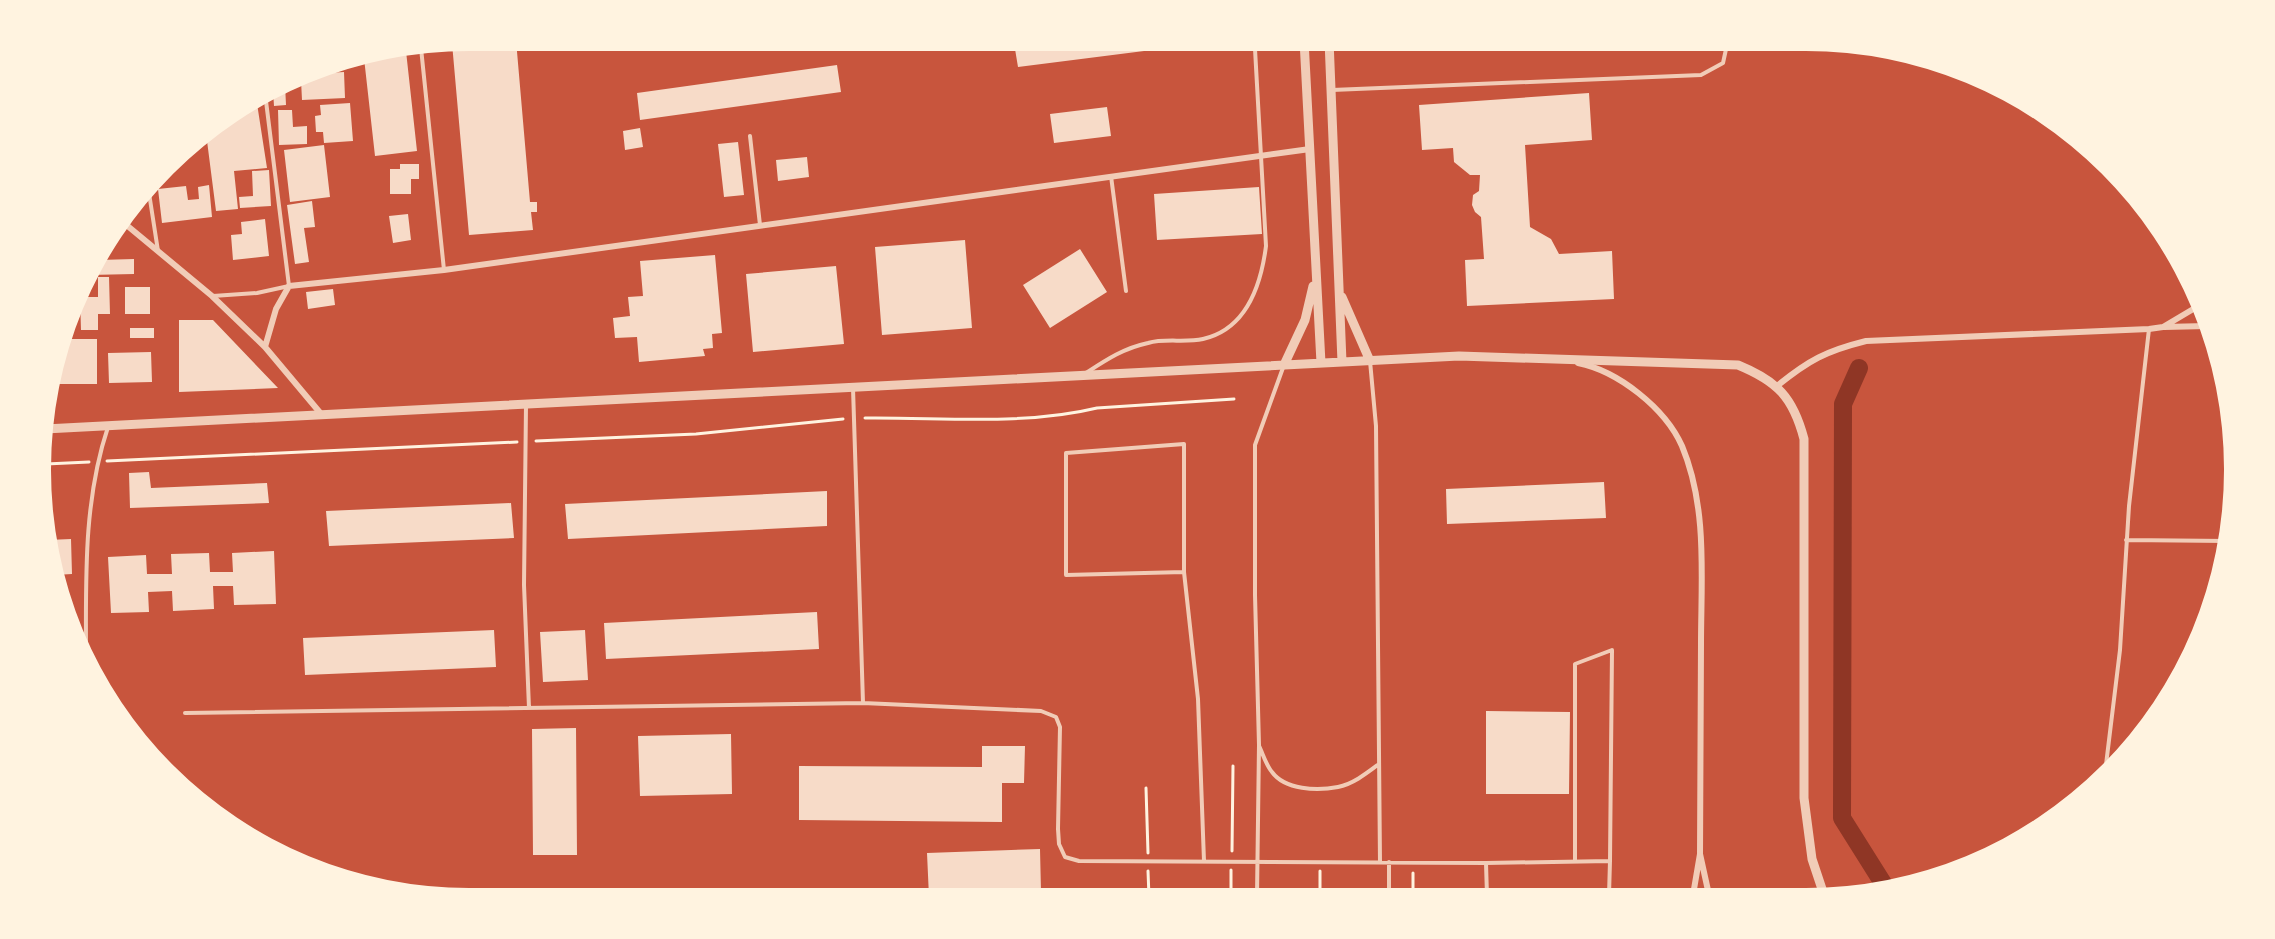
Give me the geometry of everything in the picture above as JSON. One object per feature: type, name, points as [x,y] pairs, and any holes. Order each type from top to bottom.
[{"type":"street","points":[[1305,51],[1321,363]]},
{"type":"street","points":[[1329,51],[1342,362]]},
{"type":"street","points":[[265,347],[276,309],[289,286],[444,270],[1310,149]]},
{"type":"street","points":[[129,227],[212,296],[265,347],[322,416]]},
{"type":"street","points":[[1284,365],[1305,321],[1315,275]]},
{"type":"street","points":[[1337,276],[1345,307],[1370,360]]},
{"type":"street","points":[[2163,327],[2192,310]]},
{"type":"street","points":[[1777,386],[1807,362],[1835,349],[1866,341],[2199,326]]},
{"type":"street","points":[[53,429],[1459,356],[1725,363],[1758,373],[1777,386],[1799,418],[1804,438],[1804,798],[1812,859],[1821,887]]},
{"type":"street","points":[[1554,358],[1589,365],[1620,380],[1667,424],[1681,444],[1689,466],[1695,489],[1701,552],[1700,854],[1694,888]]},
{"type":"street","points":[[1700,854],[1707,888]]},
{"type":"lane","points":[[1083,375],[1120,351],[1150,342],[1204,339],[1230,327],[1248,307],[1262,277],[1266,246],[1255,51]]},
{"type":"lane","points":[[1331,90],[1701,75],[1723,63],[1726,51]]},
{"type":"lane","points":[[422,54],[444,270]]},
{"type":"lane","points":[[212,296],[257,293],[289,286],[266,104]]},
{"type":"lane","points":[[750,136],[760,225]]},
{"type":"lane","points":[[1111,176],[1126,291]]},
{"type":"lane","points":[[150,200],[158,251]]},
{"type":"lane","points":[[2107,759],[2120,650],[2126,540],[2150,329]]},
{"type":"lane","points":[[1370,360],[1376,426],[1380,862]]},
{"type":"lane","points":[[1257,888],[1259,745],[1255,595],[1256,445],[1284,365]]},
{"type":"lane","points":[[853,388],[863,703]]},
{"type":"lane","points":[[526,404],[524,585],[529,708]]},
{"type":"lane","points":[[86,637],[86,549],[97,462],[108,426]]},
{"type":"lane","points":[[1184,572],[1066,575],[1066,453],[1184,444],[1184,572],[1198,699],[1204,861]]},
{"type":"lane","points":[[2126,540],[2217,541]]},
{"type":"lane","points":[[1575,862],[1575,664],[1612,650],[1609,888]]},
{"type":"lane","points":[[185,712],[863,703],[1048,713],[1056,717],[1060,727],[1059,844],[1065,857],[1079,861],[1610,861]]},
{"type":"lane","points":[[1259,745],[1272,772],[1288,785],[1338,787],[1358,779],[1379,764]]},
{"type":"lane","points":[[1389,862],[1389,888]]},
{"type":"lane","points":[[1486,862],[1487,888]]},
{"type":"path","points":[[51,464],[696,435],[855,418],[1001,418],[1076,413],[1097,408],[1234,399]]},
{"type":"path","points":[[1231,888],[1233,766]]},
{"type":"path","points":[[1146,788],[1149,888]]},
{"type":"path","points":[[1320,861],[1320,888]]},
{"type":"path","points":[[1413,862],[1413,888]]},
{"type":"building","points":[[517,51],[530,202],[537,202],[537,212],[531,212],[533,230],[469,235],[453,52]]},
{"type":"building","points":[[1015,51],[1144,51],[1018,67]]},
{"type":"building","points":[[407,56],[417,151],[375,156],[365,64]]},
{"type":"building","points":[[837,65],[841,92],[640,120],[637,93]]},
{"type":"building","points":[[337,72],[344,72],[345,98],[302,100],[301,86]]},
{"type":"building","points":[[285,93],[286,105],[274,106],[274,100]]},
{"type":"building","points":[[1589,93],[1592,140],[1525,145],[1530,227],[1551,239],[1559,254],[1612,251],[1614,299],[1467,306],[1465,260],[1484,259],[1481,217],[1472,205],[1473,195],[1479,191],[1480,175],[1470,175],[1454,162],[1453,148],[1422,150],[1419,105]]},
{"type":"building","points":[[350,103],[353,141],[324,143],[323,132],[316,132],[315,116],[321,115],[320,105]]},
{"type":"building","points":[[1107,107],[1111,136],[1054,143],[1050,114]]},
{"type":"building","points":[[258,108],[267,168],[234,171],[238,209],[216,211],[207,144]]},
{"type":"building","points":[[278,110],[292,110],[293,127],[307,126],[307,144],[279,145]]},
{"type":"building","points":[[640,128],[643,147],[625,150],[623,131]]},
{"type":"building","points":[[738,142],[744,195],[724,197],[718,144]]},
{"type":"building","points":[[324,145],[330,197],[290,202],[284,150]]},
{"type":"building","points":[[807,157],[809,177],[778,181],[776,160]]},
{"type":"building","points":[[400,164],[419,164],[419,179],[411,179],[411,194],[390,194],[390,169],[400,169]]},
{"type":"building","points":[[269,170],[271,206],[240,208],[239,197],[253,196],[252,171]]},
{"type":"building","points":[[209,185],[212,217],[162,223],[158,191],[160,189],[186,186],[188,200],[199,199],[198,187]]},
{"type":"building","points":[[1259,187],[1262,234],[1157,240],[1154,194]]},
{"type":"building","points":[[312,201],[315,227],[304,228],[309,262],[295,264],[287,205]]},
{"type":"building","points":[[408,214],[411,240],[393,243],[389,216]]},
{"type":"building","points":[[265,219],[269,256],[233,260],[231,235],[242,234],[241,222]]},
{"type":"building","points":[[965,240],[972,328],[882,335],[875,247]]},
{"type":"building","points":[[1080,249],[1107,292],[1050,328],[1023,285]]},
{"type":"building","points":[[715,255],[722,333],[712,334],[713,348],[703,349],[705,356],[639,362],[637,337],[615,338],[613,318],[630,316],[628,297],[643,296],[640,261]]},
{"type":"building","points":[[134,259],[134,274],[99,275],[107,260]]},
{"type":"building","points":[[836,266],[844,344],[753,352],[746,274]]},
{"type":"building","points":[[98,277],[109,277],[110,314],[98,314],[98,330],[81,330],[81,315],[88,297],[98,297]]},
{"type":"building","points":[[125,287],[150,287],[150,314],[125,314]]},
{"type":"building","points":[[333,289],[335,305],[308,309],[306,292]]},
{"type":"building","points":[[179,320],[213,320],[278,388],[179,392]]},
{"type":"building","points":[[130,328],[154,328],[154,338],[130,338]]},
{"type":"building","points":[[72,339],[97,339],[97,384],[60,384]]},
{"type":"building","points":[[151,352],[152,382],[109,383],[108,353]]},
{"type":"building","points":[[149,472],[151,488],[267,483],[269,503],[130,508],[129,473]]},
{"type":"building","points":[[1604,482],[1606,518],[1447,524],[1446,489]]},
{"type":"building","points":[[827,491],[827,526],[568,539],[565,504]]},
{"type":"building","points":[[511,503],[514,538],[329,546],[326,511]]},
{"type":"building","points":[[71,539],[72,574],[64,574],[57,540]]},
{"type":"building","points":[[274,551],[276,604],[234,605],[233,586],[213,586],[214,609],[173,611],[172,591],[148,592],[149,612],[111,613],[108,557],[146,555],[147,574],[172,574],[171,554],[209,553],[210,572],[233,572],[232,553]]},
{"type":"building","points":[[817,612],[819,649],[606,659],[604,623]]},
{"type":"building","points":[[494,630],[496,667],[305,675],[303,638]]},
{"type":"building","points":[[585,630],[588,680],[543,682],[540,632]]},
{"type":"building","points":[[1486,711],[1570,712],[1569,794],[1486,794]]},
{"type":"building","points":[[576,728],[577,855],[533,855],[532,729]]},
{"type":"building","points":[[731,734],[732,794],[640,796],[638,736]]},
{"type":"building","points":[[982,746],[1025,746],[1024,783],[1002,783],[1002,822],[799,820],[799,766],[982,767]]},
{"type":"building","points":[[1040,849],[1041,888],[929,888],[927,853]]},
{"type":"waterway","points":[[1859,368],[1843,404],[1842,818],[1881,881]]}]
